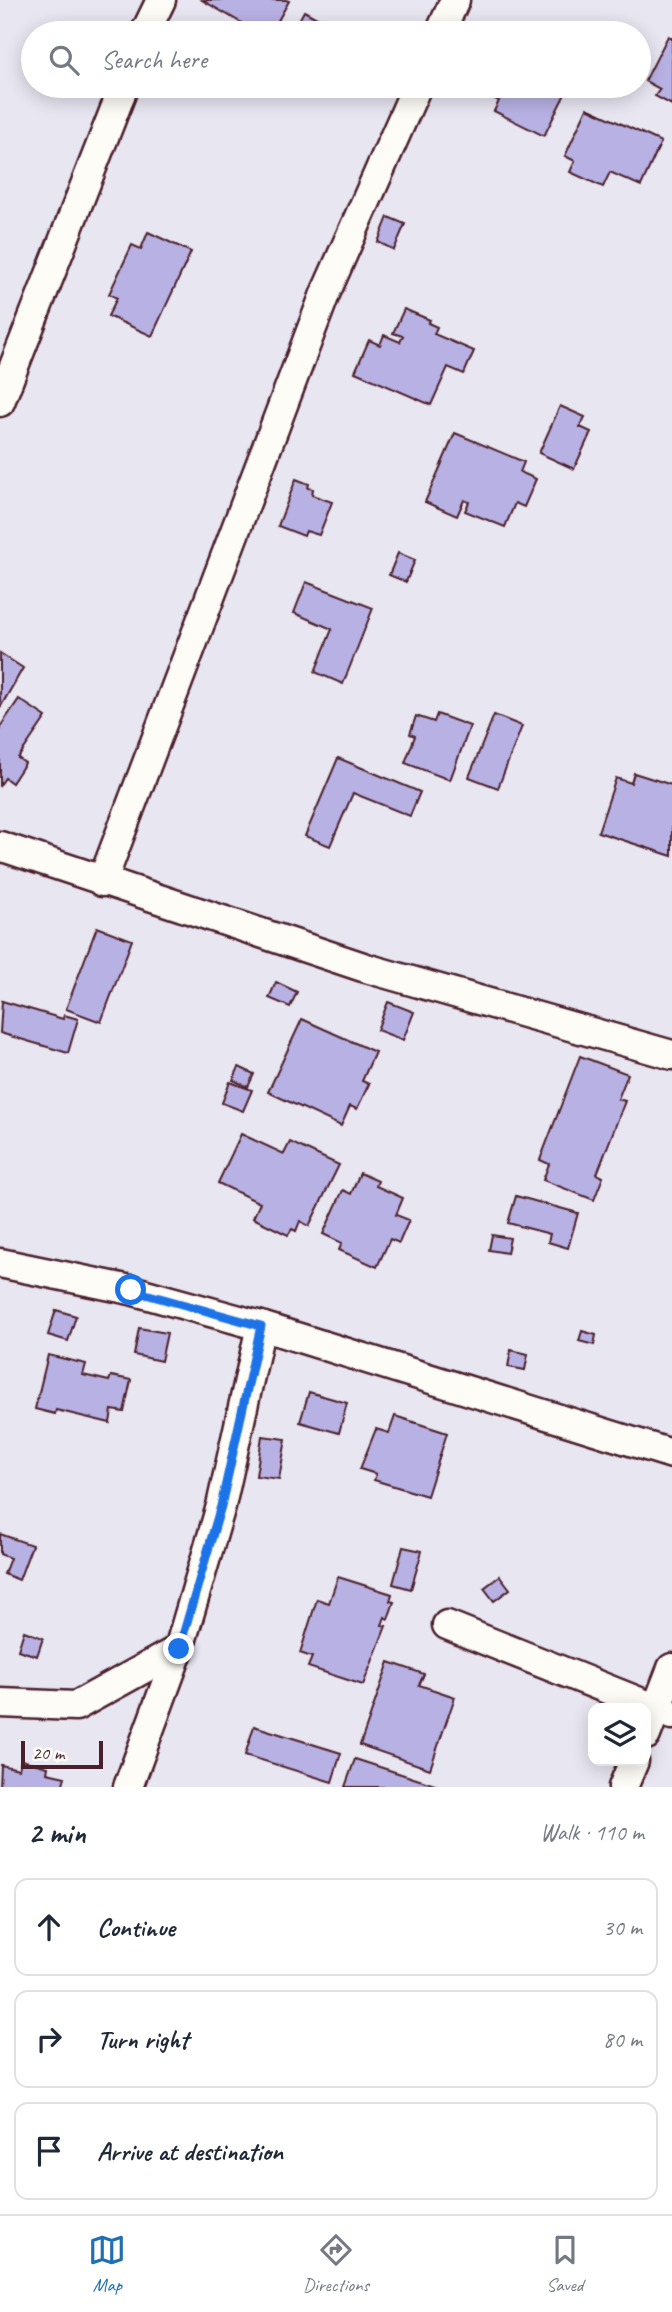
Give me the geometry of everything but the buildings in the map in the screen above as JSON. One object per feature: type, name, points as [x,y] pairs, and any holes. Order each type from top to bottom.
[{"type":"street","points":[[151,21],[161,0]]},
{"type":"street","points":[[445,21],[455,0]]},
{"type":"street","points":[[0,402],[119,98]]},
{"type":"street","points":[[102,882],[325,295],[412,98]]},
{"type":"street","points":[[0,846],[366,968],[672,1055]]},
{"type":"street","points":[[0,1264],[131,1290],[261,1326],[672,1454]]},
{"type":"street","points":[[128,1787],[179,1649],[221,1506],[261,1326]]},
{"type":"street","points":[[447,1625],[665,1711]]},
{"type":"street","points":[[0,1703],[76,1706],[179,1649]]},
{"type":"street","points":[[651,1729],[665,1711],[672,1668]]},
{"type":"street","points":[[623,1787],[632,1766]]},
{"type":"route","points":[[131,1290],[261,1326],[221,1506],[179,1649]]}]
